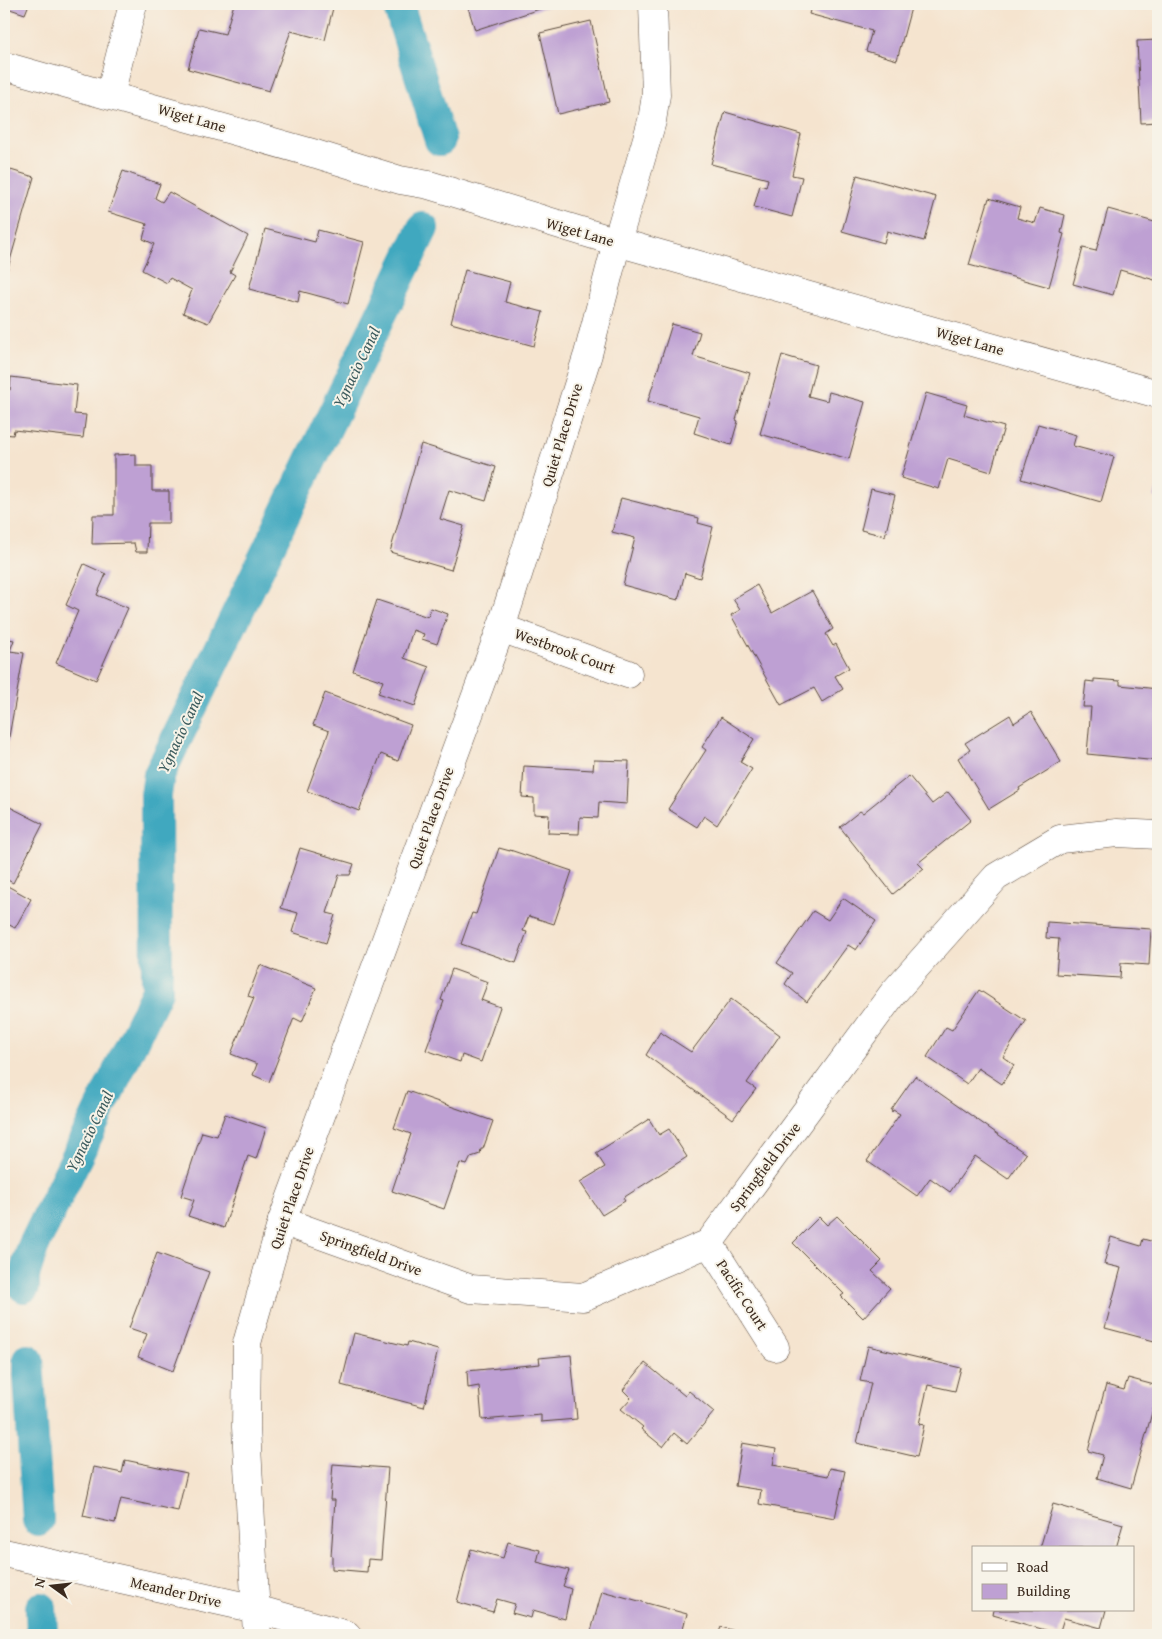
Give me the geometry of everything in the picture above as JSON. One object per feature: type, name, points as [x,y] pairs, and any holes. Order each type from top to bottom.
[{"type":"street","points":[[110,95],[133,4]]},
{"type":"street","name":"Quiet Place Drive","points":[[256,1622],[246,1426],[247,1343],[282,1222],[502,628],[588,354],[617,242],[652,121],[656,95],[653,4]]},
{"type":"street","name":"Wiget Lane","points":[[4,66],[316,154],[400,180],[429,185],[617,242],[1158,394]]},
{"type":"street","name":"Westbrook Court","points":[[502,628],[628,674]]},
{"type":"street","name":"Springfield Drive","points":[[282,1222],[471,1289],[583,1297],[709,1243],[894,992],[996,877],[1060,840],[1117,833],[1158,835]]},
{"type":"street","name":"Pacific Court","points":[[709,1243],[775,1347]]},
{"type":"street","name":"Meander Drive","points":[[4,1553],[256,1622],[347,1635]]},
{"type":"building","points":[[4,4],[29,4],[25,14],[4,7]]},
{"type":"building","points":[[234,4],[334,4],[325,40],[291,31],[269,91],[188,69],[199,28],[225,34]]},
{"type":"building","points":[[467,4],[555,4],[475,30]]},
{"type":"building","points":[[812,4],[912,4],[897,60],[866,51],[872,31],[809,14]]},
{"type":"building","points":[[591,21],[609,102],[558,114],[540,33]]},
{"type":"building","points":[[1158,40],[1158,122],[1141,123],[1137,41]]},
{"type":"building","points":[[725,112],[801,134],[792,175],[802,177],[792,217],[754,207],[760,185],[766,187],[768,179],[711,164]]},
{"type":"building","points":[[4,168],[34,177],[7,271],[4,271]]},
{"type":"building","points":[[123,171],[160,184],[155,198],[162,202],[169,192],[248,236],[230,272],[235,275],[208,323],[183,313],[192,290],[170,278],[167,283],[142,270],[154,244],[143,239],[147,224],[108,212]]},
{"type":"building","points":[[857,175],[936,197],[924,241],[887,231],[884,243],[842,231]]},
{"type":"building","points":[[989,198],[1020,207],[1017,218],[1035,223],[1040,208],[1065,215],[1061,233],[1064,234],[1049,287],[969,265]]},
{"type":"building","points":[[1108,209],[1158,223],[1158,281],[1120,270],[1113,295],[1073,284],[1083,248],[1096,251]]},
{"type":"building","points":[[265,229],[315,242],[318,230],[364,242],[348,304],[300,291],[298,302],[249,289]]},
{"type":"building","points":[[465,270],[510,282],[505,302],[543,312],[534,346],[451,323]]},
{"type":"building","points":[[672,324],[700,332],[693,356],[750,373],[736,420],[738,421],[731,445],[694,433],[699,416],[648,401]]},
{"type":"building","points":[[782,355],[816,365],[808,396],[827,401],[829,392],[865,402],[849,459],[760,434]]},
{"type":"building","points":[[11,377],[77,385],[74,414],[86,415],[83,438],[14,430],[13,435],[4,434],[4,389],[10,390]]},
{"type":"building","points":[[926,393],[967,405],[964,415],[1004,427],[991,472],[948,459],[939,489],[901,478]]},
{"type":"building","points":[[1038,424],[1076,435],[1073,446],[1114,457],[1101,502],[1021,479]]},
{"type":"building","points":[[421,444],[496,467],[486,501],[449,490],[440,519],[464,526],[451,570],[390,552]]},
{"type":"building","points":[[136,454],[136,466],[152,466],[152,491],[169,491],[169,523],[148,523],[147,552],[136,552],[134,543],[92,544],[93,515],[114,515],[114,455]]},
{"type":"building","points":[[1158,485],[1158,498],[1154,497]]},
{"type":"building","points":[[871,489],[895,495],[885,536],[861,530]]},
{"type":"building","points":[[621,498],[699,518],[698,523],[713,527],[700,578],[685,573],[678,600],[623,585],[635,538],[612,532]]},
{"type":"building","points":[[84,564],[106,574],[97,595],[128,608],[96,680],[56,663],[78,611],[66,605]]},
{"type":"building","points":[[757,585],[772,613],[812,591],[833,629],[826,634],[833,646],[836,644],[849,668],[835,676],[843,689],[822,702],[814,688],[781,705],[731,615],[740,610],[733,599]]},
{"type":"building","points":[[377,600],[428,617],[431,608],[448,614],[437,644],[422,639],[424,634],[413,630],[404,658],[429,667],[415,706],[378,693],[383,681],[353,671]]},
{"type":"building","points":[[4,638],[14,640],[10,651],[24,653],[5,759]]},
{"type":"building","points":[[1094,679],[1120,681],[1120,685],[1158,689],[1158,761],[1087,754],[1091,707],[1083,707],[1086,681],[1094,682]]},
{"type":"building","points":[[325,693],[411,725],[398,761],[381,754],[359,811],[307,791],[329,731],[313,725]]},
{"type":"building","points":[[1031,712],[1061,762],[989,809],[958,758],[970,750],[965,743],[1010,715],[1014,723]]},
{"type":"building","points":[[721,717],[754,739],[740,762],[752,769],[717,825],[704,816],[697,827],[668,809],[706,750],[702,747]]},
{"type":"building","points":[[594,760],[629,761],[627,804],[599,802],[598,818],[580,817],[579,834],[548,833],[549,815],[534,814],[534,798],[522,797],[524,766],[593,770]]},
{"type":"building","points":[[909,776],[932,804],[948,792],[971,820],[918,863],[924,869],[893,894],[840,827],[860,811],[863,813]]},
{"type":"building","points":[[4,804],[43,824],[13,883],[4,878]]},
{"type":"building","points":[[300,848],[354,864],[350,875],[339,875],[327,913],[335,915],[326,943],[292,932],[298,913],[281,908]]},
{"type":"building","points":[[499,848],[572,871],[554,924],[529,916],[523,931],[527,932],[516,963],[461,944],[472,913],[476,914]]},
{"type":"building","points":[[4,884],[31,899],[15,928],[4,922]]},
{"type":"building","points":[[843,898],[876,921],[856,950],[848,945],[807,1002],[785,984],[792,973],[777,963],[813,911],[828,920]]},
{"type":"building","points":[[1047,922],[1151,929],[1149,965],[1121,963],[1120,978],[1056,974],[1059,939],[1046,938]]},
{"type":"building","points":[[260,965],[316,988],[302,1022],[294,1018],[269,1082],[253,1075],[257,1064],[231,1054],[254,998],[248,996]]},
{"type":"building","points":[[452,969],[488,982],[481,1000],[500,1007],[481,1062],[462,1055],[460,1062],[426,1050],[444,1001],[441,1000]]},
{"type":"building","points":[[979,990],[1026,1021],[1003,1057],[1014,1065],[1002,1084],[978,1068],[967,1084],[927,1057],[946,1027],[952,1030]]},
{"type":"building","points":[[731,999],[780,1035],[747,1083],[756,1089],[733,1119],[646,1055],[660,1032],[691,1052]]},
{"type":"building","points":[[915,1076],[1026,1154],[1008,1179],[975,1156],[950,1192],[930,1178],[917,1196],[867,1161],[900,1114],[891,1110]]},
{"type":"building","points":[[407,1091],[493,1121],[480,1154],[471,1157],[467,1165],[460,1163],[444,1209],[392,1191],[411,1134],[394,1128]]},
{"type":"building","points":[[225,1114],[266,1128],[256,1159],[248,1156],[224,1228],[188,1216],[194,1200],[181,1196],[202,1132],[217,1136]]},
{"type":"building","points":[[649,1119],[659,1135],[669,1129],[687,1157],[623,1198],[625,1201],[602,1215],[580,1182],[605,1167],[596,1153]]},
{"type":"building","points":[[837,1216],[882,1261],[872,1271],[890,1288],[863,1318],[841,1296],[844,1294],[793,1243],[819,1217],[827,1225]]},
{"type":"building","points":[[1111,1237],[1141,1246],[1143,1239],[1158,1243],[1158,1342],[1105,1328],[1121,1268],[1104,1264]]},
{"type":"building","points":[[157,1253],[209,1272],[173,1371],[138,1357],[147,1334],[129,1328]]},
{"type":"building","points":[[354,1333],[407,1346],[408,1342],[438,1350],[424,1407],[341,1385]]},
{"type":"building","points":[[868,1346],[961,1368],[955,1391],[928,1385],[919,1424],[924,1425],[917,1457],[857,1443],[871,1383],[860,1381]]},
{"type":"building","points":[[571,1355],[577,1419],[541,1422],[541,1415],[482,1420],[479,1386],[468,1388],[467,1371],[540,1364],[539,1358]]},
{"type":"building","points":[[645,1363],[685,1396],[689,1391],[714,1412],[687,1444],[674,1433],[663,1447],[621,1409],[631,1398],[623,1390]]},
{"type":"building","points":[[1128,1378],[1158,1386],[1131,1488],[1097,1478],[1103,1455],[1088,1451],[1106,1385],[1124,1390]]},
{"type":"building","points":[[742,1443],[776,1449],[773,1465],[828,1476],[830,1468],[845,1471],[835,1518],[759,1504],[761,1490],[735,1486]]},
{"type":"building","points":[[125,1460],[187,1473],[178,1511],[121,1499],[115,1523],[83,1516],[94,1467],[122,1473]]},
{"type":"building","points":[[333,1464],[388,1468],[381,1560],[368,1559],[367,1572],[332,1569],[331,1556],[335,1500],[330,1500]]},
{"type":"building","points":[[1053,1504],[1123,1524],[1117,1546],[1041,1546]]},
{"type":"building","points":[[508,1542],[540,1550],[537,1562],[569,1570],[563,1586],[571,1589],[565,1619],[533,1610],[531,1618],[512,1613],[515,1604],[497,1599],[493,1612],[457,1602],[471,1549],[503,1558]]},
{"type":"building","points":[[602,1591],[687,1614],[681,1635],[590,1635]]},
{"type":"building","points":[[994,1612],[1105,1612],[1101,1628],[1064,1618],[1059,1634],[993,1615]]},
{"type":"building","points":[[721,1627],[749,1635],[718,1635]]},
{"type":"waterway","name":"Ygnacio Canal","points":[[398,4],[440,140]]},
{"type":"waterway","name":"Ygnacio Canal","points":[[24,1287],[24,1275],[33,1247],[157,991],[156,795],[159,775],[423,228]]},
{"type":"waterway","name":"Ygnacio Canal","points":[[28,1360],[38,1520]]},
{"type":"waterway","name":"Ygnacio Canal","points":[[41,1608],[42,1635]]}]
